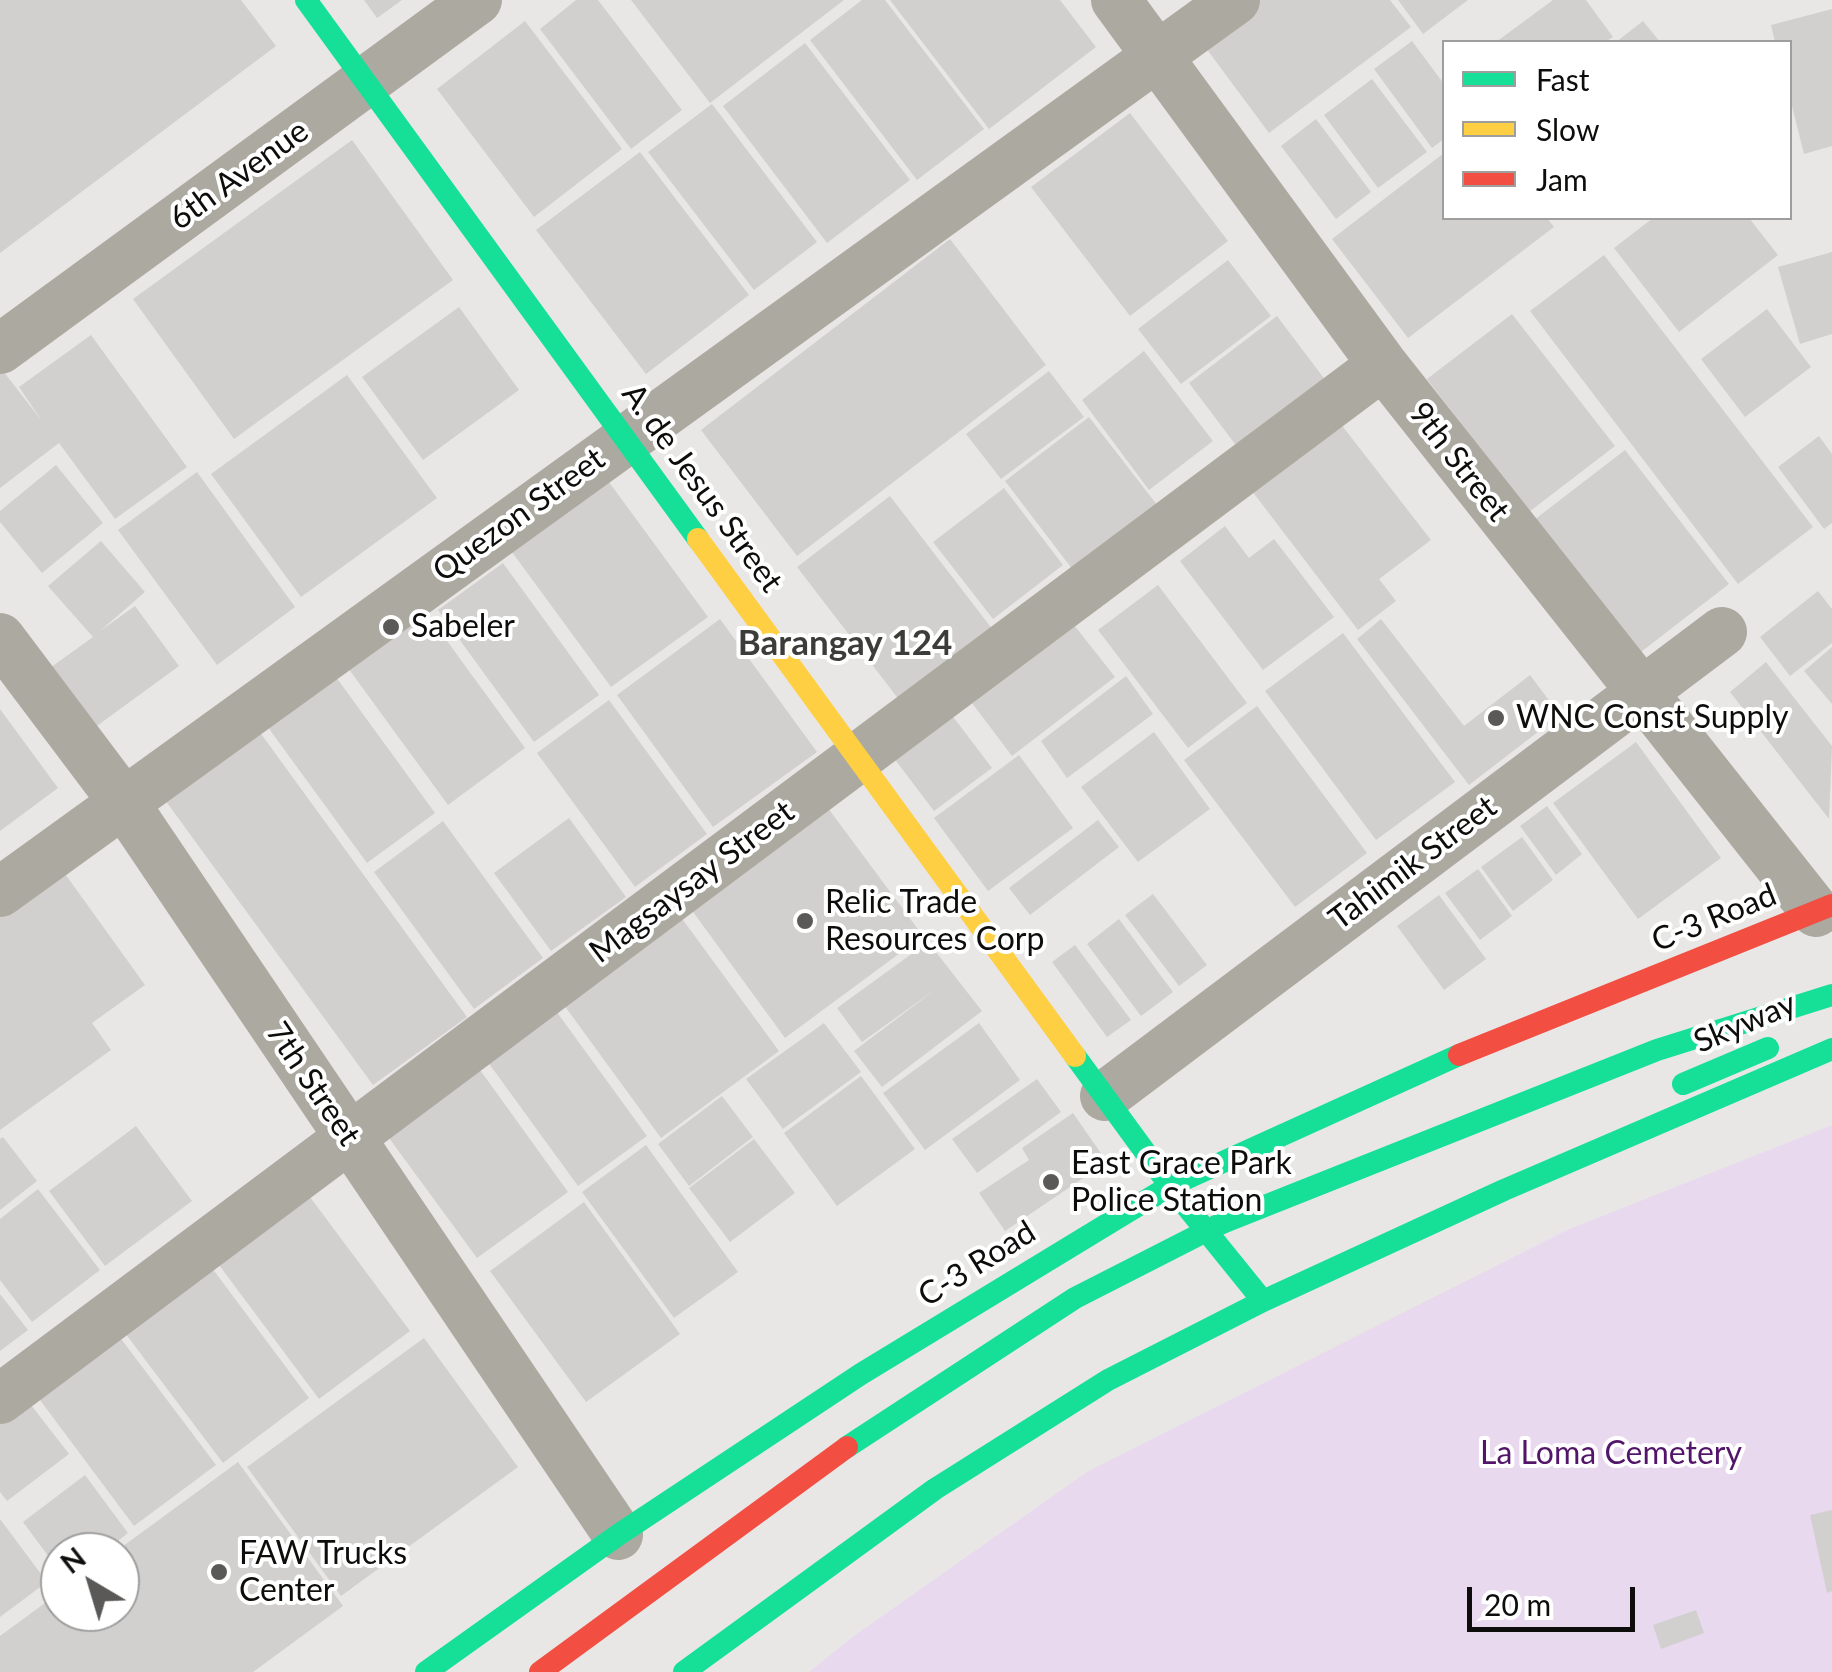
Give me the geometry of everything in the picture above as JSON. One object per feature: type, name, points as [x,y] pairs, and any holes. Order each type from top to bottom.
[{"type":"main road","name":"A. de Jesus Street","points":[[306,0],[1170,1186],[1263,1302]]},
{"type":"main road","name":"C-3 Road","points":[[426,1672],[618,1535],[862,1374],[1170,1186],[1390,1083],[1824,909]]},
{"type":"main road","points":[[540,1672],[882,1420],[1075,1298],[1240,1216],[1657,1050],[1832,995]]},
{"type":"main road","name":"Skyway","points":[[1683,1084],[1782,1042]]},
{"type":"main road","points":[[684,1672],[936,1489],[1108,1380],[1263,1302],[1504,1190],[1832,1049]]},
{"type":"street","name":"6th Avenue","points":[[0,348],[477,0]]},
{"type":"street","name":"9th Street","points":[[1116,0],[1383,364],[1638,693],[1824,909]]},
{"type":"street","name":"Quezon Street","points":[[0,892],[122,800],[1235,0]]},
{"type":"street","name":"Magsaysay Street","points":[[0,1399],[1383,364]]},
{"type":"street","name":"Tahimik Street","points":[[1105,1096],[1722,632]]},
{"type":"street","name":"7th Street","points":[[0,638],[122,800],[618,1535]]},
{"type":"green space","name":"La Loma Cemetery","points":[[1832,1125],[1832,1672],[809,1672],[1087,1472],[1567,1230]]},
{"type":"building","points":[[0,0],[241,0],[276,46],[0,253]]},
{"type":"building","points":[[364,0],[402,0],[377,18]]},
{"type":"building","points":[[576,0],[598,0],[682,110],[631,149],[540,29]]},
{"type":"building","points":[[631,0],[844,0],[710,103]]},
{"type":"building","points":[[862,0],[885,0],[984,129],[917,180],[810,40]]},
{"type":"building","points":[[890,0],[1060,0],[1096,47],[989,129]]},
{"type":"building","points":[[1253,0],[1390,0],[1411,27],[1269,133],[1200,40]]},
{"type":"building","points":[[1398,0],[1468,0],[1423,34]]},
{"type":"building","points":[[1553,0],[1586,0],[1613,37],[1608,40],[1499,40]]},
{"type":"building","points":[[1832,9],[1832,146],[1804,154],[1792,106],[1792,40],[1775,40],[1771,25]]},
{"type":"building","points":[[525,21],[622,149],[534,217],[437,89]]},
{"type":"building","points":[[1643,21],[1658,40],[1619,40]]},
{"type":"building","points":[[1412,41],[1442,81],[1442,140],[1432,148],[1374,69]]},
{"type":"building","points":[[805,43],[910,180],[827,243],[723,106]]},
{"type":"building","points":[[1372,79],[1427,152],[1378,188],[1324,115]]},
{"type":"building","points":[[712,104],[817,242],[754,290],[648,152]]},
{"type":"building","points":[[1130,113],[1228,241],[1130,316],[1031,187]]},
{"type":"building","points":[[1316,119],[1371,192],[1336,219],[1281,146]]},
{"type":"building","points":[[352,140],[453,280],[234,439],[133,299]]},
{"type":"building","points":[[640,152],[749,295],[646,374],[536,230]]},
{"type":"building","points":[[1442,155],[1442,220],[1549,220],[1554,227],[1408,338],[1332,239]]},
{"type":"building","points":[[1650,220],[1751,220],[1778,255],[1679,332],[1614,248]]},
{"type":"building","points":[[950,239],[1046,365],[797,556],[701,430]]},
{"type":"building","points":[[1832,252],[1832,334],[1800,344],[1778,267]]},
{"type":"building","points":[[1604,255],[1813,527],[1738,584],[1530,311]]},
{"type":"building","points":[[1228,260],[1271,316],[1181,384],[1138,329]]},
{"type":"building","points":[[459,307],[519,390],[423,460],[362,377]]},
{"type":"building","points":[[1767,309],[1811,367],[1745,417],[1701,359]]},
{"type":"building","points":[[1512,314],[1615,446],[1529,512],[1427,379]]},
{"type":"building","points":[[1277,316],[1329,385],[1241,452],[1189,383]]},
{"type":"building","points":[[91,335],[187,467],[115,519],[59,443],[0,488],[0,374],[3,371],[42,421],[19,387]]},
{"type":"building","points":[[1144,351],[1213,441],[1149,490],[1082,400]]},
{"type":"building","points":[[1049,371],[1084,417],[1001,479],[966,434]]},
{"type":"building","points":[[347,375],[437,498],[301,597],[211,474]]},
{"type":"building","points":[[1089,417],[1161,510],[1076,574],[1005,481]]},
{"type":"building","points":[[1340,423],[1431,540],[1379,579],[1396,601],[1358,630],[1252,491]]},
{"type":"building","points":[[1819,436],[1832,454],[1832,523],[1824,529],[1778,467]]},
{"type":"building","points":[[1625,450],[1729,584],[1637,655],[1534,520]]},
{"type":"building","points":[[56,465],[103,523],[42,573],[0,522],[0,511]]},
{"type":"building","points":[[197,472],[295,607],[217,665],[118,530]]},
{"type":"building","points":[[606,478],[708,617],[611,687],[509,548]]},
{"type":"building","points":[[1004,488],[1063,565],[993,619],[933,542]]},
{"type":"building","points":[[890,496],[993,630],[900,701],[797,567]]},
{"type":"building","points":[[1225,526],[1249,558],[1274,539],[1334,617],[1263,670],[1180,561]]},
{"type":"building","points":[[101,541],[145,592],[100,631],[135,606],[179,666],[90,731],[47,670],[93,637],[48,586]]},
{"type":"building","points":[[503,563],[599,695],[534,742],[438,610]]},
{"type":"building","points":[[1158,585],[1247,703],[1188,748],[1098,630]]},
{"type":"building","points":[[1818,591],[1832,609],[1832,643],[1790,676],[1760,637]]},
{"type":"building","points":[[426,612],[525,748],[448,805],[348,668]]},
{"type":"building","points":[[720,619],[817,752],[713,827],[617,695]]},
{"type":"building","points":[[1381,619],[1464,726],[1530,675],[1560,715],[1469,785],[1357,639]]},
{"type":"building","points":[[1074,625],[1115,677],[1012,756],[972,703]]},
{"type":"building","points":[[1343,633],[1455,782],[1376,840],[1265,691]]},
{"type":"building","points":[[1832,647],[1832,704],[1804,671]]},
{"type":"building","points":[[1766,662],[1832,746],[1829,819],[1730,692]]},
{"type":"building","points":[[1126,676],[1153,714],[1067,778],[1041,741]]},
{"type":"building","points":[[336,677],[435,813],[367,863],[267,726]]},
{"type":"building","points":[[609,700],[707,834],[635,887],[537,753]]},
{"type":"building","points":[[1257,706],[1367,853],[1295,907],[1184,760]]},
{"type":"building","points":[[0,709],[58,788],[0,831]]},
{"type":"building","points":[[951,714],[992,768],[934,811],[893,757]]},
{"type":"building","points":[[259,731],[467,1017],[373,1085],[165,800]]},
{"type":"building","points":[[1154,732],[1210,809],[1138,862],[1081,787]]},
{"type":"building","points":[[1636,742],[1721,858],[1638,919],[1553,803]]},
{"type":"building","points":[[1019,755],[1073,828],[988,891],[934,818]]},
{"type":"building","name":"Relic Trade Resources Corp","points":[[825,804],[923,936],[785,1038],[688,905]]},
{"type":"building","points":[[1547,806],[1582,854],[1556,875],[1520,826]]},
{"type":"building","points":[[569,818],[626,897],[551,951],[494,873]]},
{"type":"building","points":[[1098,820],[1119,847],[1030,915],[1009,888]]},
{"type":"building","points":[[443,821],[543,958],[474,1009],[374,872]]},
{"type":"building","points":[[1522,837],[1553,880],[1513,911],[1481,867]]},
{"type":"building","points":[[1478,869],[1512,916],[1480,940],[1445,893]]},
{"type":"building","points":[[63,871],[145,985],[92,1023],[111,1050],[0,1130],[0,916]]},
{"type":"building","points":[[1153,894],[1207,965],[1179,986],[1125,915]]},
{"type":"building","points":[[1439,895],[1486,959],[1444,990],[1397,926]]},
{"type":"building","points":[[675,909],[779,1051],[661,1138],[556,994]]},
{"type":"building","points":[[1119,919],[1173,992],[1141,1016],[1087,944]]},
{"type":"building","points":[[928,942],[982,1011],[882,1087],[854,1051],[936,989],[862,1042],[837,1008]]},
{"type":"building","points":[[1075,945],[1131,1020],[1107,1037],[1052,962]]},
{"type":"building","points":[[551,1004],[647,1136],[578,1186],[482,1054]]},
{"type":"building","points":[[824,1023],[861,1072],[783,1129],[746,1079]]},
{"type":"building","points":[[979,1023],[1020,1080],[925,1150],[883,1093]]},
{"type":"building","points":[[470,1056],[568,1192],[477,1258],[378,1123]]},
{"type":"building","points":[[861,1076],[915,1149],[837,1206],[784,1133]]},
{"type":"building","points":[[1037,1079],[1061,1112],[977,1173],[952,1139]]},
{"type":"building","points":[[722,1096],[753,1137],[689,1186],[658,1144]]},
{"type":"building","points":[[1073,1113],[1107,1162],[1005,1231],[979,1193],[1029,1160],[1022,1148]]},
{"type":"building","points":[[136,1126],[192,1201],[105,1266],[49,1191]]},
{"type":"building","points":[[3,1137],[37,1181],[0,1210],[0,1139]]},
{"type":"building","points":[[754,1139],[795,1193],[730,1242],[689,1188]]},
{"type":"building","points":[[646,1145],[738,1272],[674,1318],[582,1192]]},
{"type":"building","points":[[38,1189],[100,1270],[32,1322],[0,1280],[0,1219]]},
{"type":"building","points":[[307,1193],[410,1331],[319,1399],[216,1261]]},
{"type":"building","points":[[584,1202],[680,1334],[586,1402],[490,1271]]},
{"type":"building","points":[[212,1268],[309,1398],[223,1463],[125,1333]]},
{"type":"building","points":[[0,1294],[28,1330],[0,1351]]},
{"type":"building","points":[[119,1336],[216,1465],[134,1526],[37,1396]]},
{"type":"building","points":[[424,1338],[518,1467],[341,1596],[247,1467]]},
{"type":"building","points":[[28,1401],[69,1454],[7,1501],[0,1492],[0,1422]]},
{"type":"building","name":"FAW Trucks Center","points":[[238,1462],[343,1606],[253,1672],[0,1672],[0,1636],[40,1607],[40,1632],[140,1632],[140,1534]]},
{"type":"building","points":[[85,1475],[127,1532],[40,1532],[40,1545],[23,1522]]},
{"type":"building","points":[[1832,1510],[1832,1591],[1827,1593],[1810,1515]]},
{"type":"building","points":[[0,1519],[40,1573],[40,1587],[0,1617]]},
{"type":"building","points":[[1696,1610],[1704,1633],[1661,1649],[1653,1625]]},
{"type":"traffic: fast","points":[[306,0],[698,539]]},
{"type":"traffic: fast","points":[[1222,1223],[1657,1050],[1832,995]]},
{"type":"traffic: fast","points":[[1683,1084],[1768,1048]]},
{"type":"traffic: fast","points":[[684,1672],[935,1489],[1108,1380],[1263,1301],[1504,1190],[1832,1049]]},
{"type":"traffic: fast","points":[[426,1672],[618,1535],[861,1374],[1170,1186],[1459,1055]]},
{"type":"traffic: fast","points":[[1075,1056],[1170,1186],[1263,1301]]},
{"type":"traffic: fast","points":[[847,1447],[1075,1298],[1222,1223]]},
{"type":"traffic: slow","points":[[698,539],[1075,1056]]},
{"type":"traffic: jam","points":[[1459,1055],[1832,905]]},
{"type":"traffic: jam","points":[[540,1672],[847,1447]]},
{"type":"place","name":"Sabeler","points":[[391,627]]},
{"type":"place","name":"WNC Const Supply","points":[[1496,718]]},
{"type":"place","name":"Relic Trade Resources Corp","points":[[805,921]]},
{"type":"place","name":"East Grace Park Police Station","points":[[1051,1182]]},
{"type":"place","name":"FAW Trucks Center","points":[[219,1572]]},
{"type":"district","name":"Barangay 124","points":[[845,644]]}]
